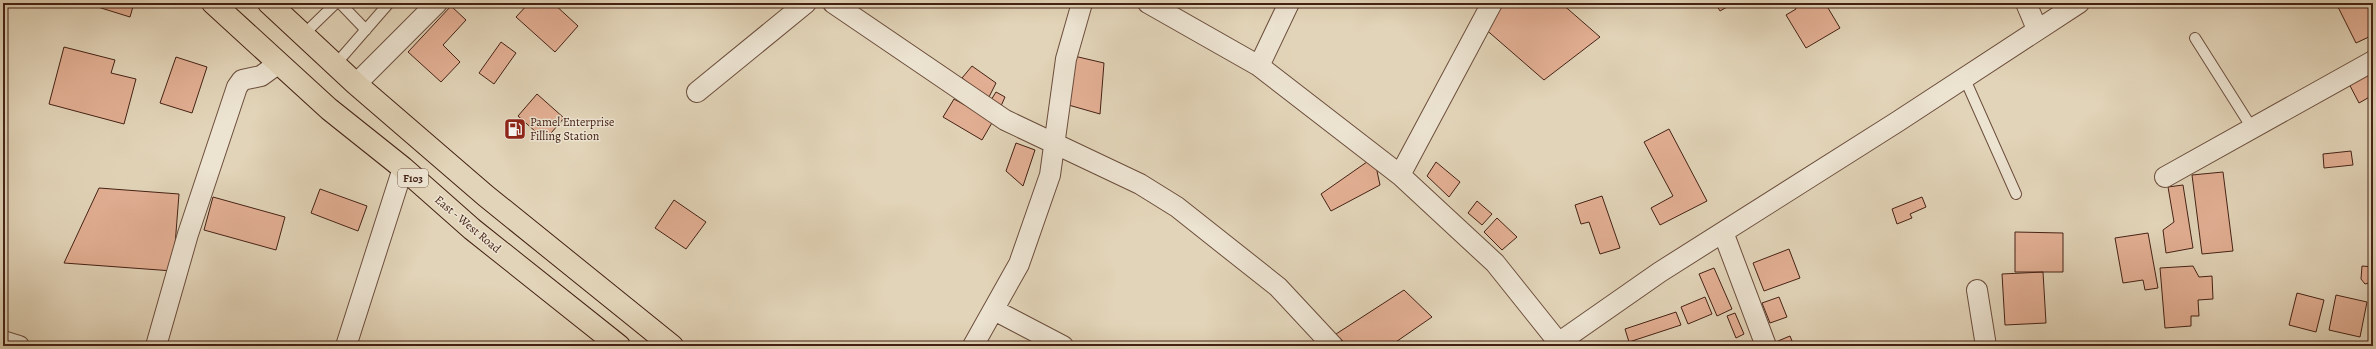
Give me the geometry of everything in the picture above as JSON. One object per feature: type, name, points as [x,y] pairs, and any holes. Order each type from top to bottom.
[{"type":"main road","name":"East - West Road","points":[[213,3],[329,109],[403,168],[472,229],[619,346]]},
{"type":"main road","name":"F103","points":[[269,3],[356,84],[486,196],[672,346]]},
{"type":"street","points":[[356,84],[437,3]]},
{"type":"street","points":[[697,92],[806,3]]},
{"type":"street","points":[[833,3],[1005,120],[1054,145],[1140,184],[1177,207],[1278,286],[1333,346]]},
{"type":"street","points":[[974,346],[1019,264],[1050,175],[1066,59],[1082,3]]},
{"type":"street","points":[[1148,3],[1259,66],[1400,175],[1495,263],[1556,344],[1660,272],[2079,3]]},
{"type":"street","points":[[1259,66],[1289,3]]},
{"type":"street","points":[[1400,175],[1492,3]]},
{"type":"street","points":[[2026,3],[2037,29]]},
{"type":"street","points":[[2165,177],[2373,61]]},
{"type":"street","points":[[156,346],[188,234],[237,87],[242,80],[261,76],[279,63]]},
{"type":"street","points":[[346,346],[403,168]]},
{"type":"street","points":[[1723,232],[1766,346]]},
{"type":"street","points":[[1977,290],[1986,346]]},
{"type":"street","points":[[994,310],[1063,346]]},
{"type":"street","points":[[3,341],[19,346]]},
{"type":"lane","points":[[303,35],[336,3]]},
{"type":"lane","points":[[340,3],[366,30]]},
{"type":"lane","points":[[335,65],[389,3]]},
{"type":"lane","points":[[2195,38],[2252,128]]},
{"type":"lane","points":[[1964,78],[2016,194]]},
{"type":"building","points":[[85,3],[134,3],[130,17]]},
{"type":"building","points":[[529,3],[553,3],[578,26],[555,52],[516,17]]},
{"type":"building","points":[[1498,3],[1561,3],[1600,37],[1544,80],[1483,27]]},
{"type":"building","points":[[1715,3],[1734,3],[1720,11]]},
{"type":"building","points":[[1793,3],[1825,3],[1840,28],[1806,48],[1786,15],[1796,9]]},
{"type":"building","points":[[2336,3],[2373,3],[2373,35],[2356,43]]},
{"type":"building","points":[[451,6],[466,20],[443,45],[460,62],[441,82],[408,52]]},
{"type":"building","points":[[501,42],[516,53],[494,84],[479,73]]},
{"type":"building","points":[[64,47],[115,60],[111,73],[136,79],[124,124],[49,104]]},
{"type":"building","points":[[1074,56],[1104,63],[1100,114],[1065,104]]},
{"type":"building","points":[[176,57],[207,67],[192,113],[160,103]]},
{"type":"building","points":[[972,66],[996,83],[988,99],[962,78]]},
{"type":"building","points":[[2373,66],[2373,95],[2359,103],[2347,80]]},
{"type":"building","points":[[996,92],[1005,97],[1001,106],[991,100]]},
{"type":"building","points":[[537,94],[564,118],[545,140],[518,116]]},
{"type":"building","points":[[954,99],[993,121],[982,140],[943,117]]},
{"type":"building","points":[[1669,129],[1707,201],[1660,225],[1651,208],[1673,196],[1644,142]]},
{"type":"building","points":[[1016,143],[1035,150],[1023,186],[1006,171]]},
{"type":"building","points":[[2351,151],[2353,165],[2324,168],[2323,154]]},
{"type":"building","points":[[1374,157],[1380,185],[1331,211],[1321,194]]},
{"type":"building","points":[[1436,162],[1460,182],[1449,197],[1427,176]]},
{"type":"building","points":[[2223,172],[2233,251],[2202,254],[2192,175]]},
{"type":"building","points":[[2183,185],[2193,248],[2166,253],[2163,230],[2174,222],[2168,187]]},
{"type":"building","points":[[99,188],[179,194],[173,271],[64,263]]},
{"type":"building","points":[[320,189],[367,206],[358,231],[311,213]]},
{"type":"building","points":[[1602,196],[1620,248],[1600,254],[1589,222],[1581,224],[1575,205]]},
{"type":"building","points":[[213,197],[285,217],[276,250],[204,230]]},
{"type":"building","points":[[1922,197],[1926,207],[1910,214],[1912,218],[1897,224],[1892,209]]},
{"type":"building","points":[[674,200],[706,222],[686,249],[655,228]]},
{"type":"building","points":[[1477,201],[1492,214],[1482,225],[1468,213]]},
{"type":"building","points":[[1497,218],[1517,237],[1502,250],[1484,232]]},
{"type":"building","points":[[2015,232],[2063,233],[2063,272],[2015,272]]},
{"type":"building","points":[[2148,233],[2158,288],[2145,290],[2143,280],[2123,283],[2115,238]]},
{"type":"building","points":[[1789,249],[1800,278],[1764,291],[1753,263]]},
{"type":"building","points":[[2193,266],[2199,277],[2212,276],[2213,299],[2198,300],[2199,316],[2191,316],[2191,326],[2165,328],[2160,268]]},
{"type":"building","points":[[2362,266],[2373,267],[2373,282],[2365,284],[2361,279]]},
{"type":"building","points":[[1714,268],[1732,309],[1717,316],[1699,274]]},
{"type":"building","points":[[2043,272],[2046,323],[2005,325],[2002,274]]},
{"type":"building","points":[[1404,290],[1432,317],[1390,346],[1348,346],[1336,334]]},
{"type":"building","points":[[2297,293],[2324,300],[2316,332],[2289,325]]},
{"type":"building","points":[[2336,295],[2367,302],[2360,337],[2329,330]]},
{"type":"building","points":[[1705,297],[1712,314],[1688,324],[1681,307]]},
{"type":"building","points":[[1779,297],[1787,317],[1770,323],[1762,303]]},
{"type":"building","points":[[1676,312],[1681,325],[1629,342],[1625,329]]},
{"type":"building","points":[[1735,313],[1744,334],[1736,338],[1727,316]]},
{"type":"building","points":[[1790,336],[1794,346],[1780,346],[1778,341]]},
{"type":"place","name":"Pamel Enterprise Filling Station","points":[[515,129]]}]
